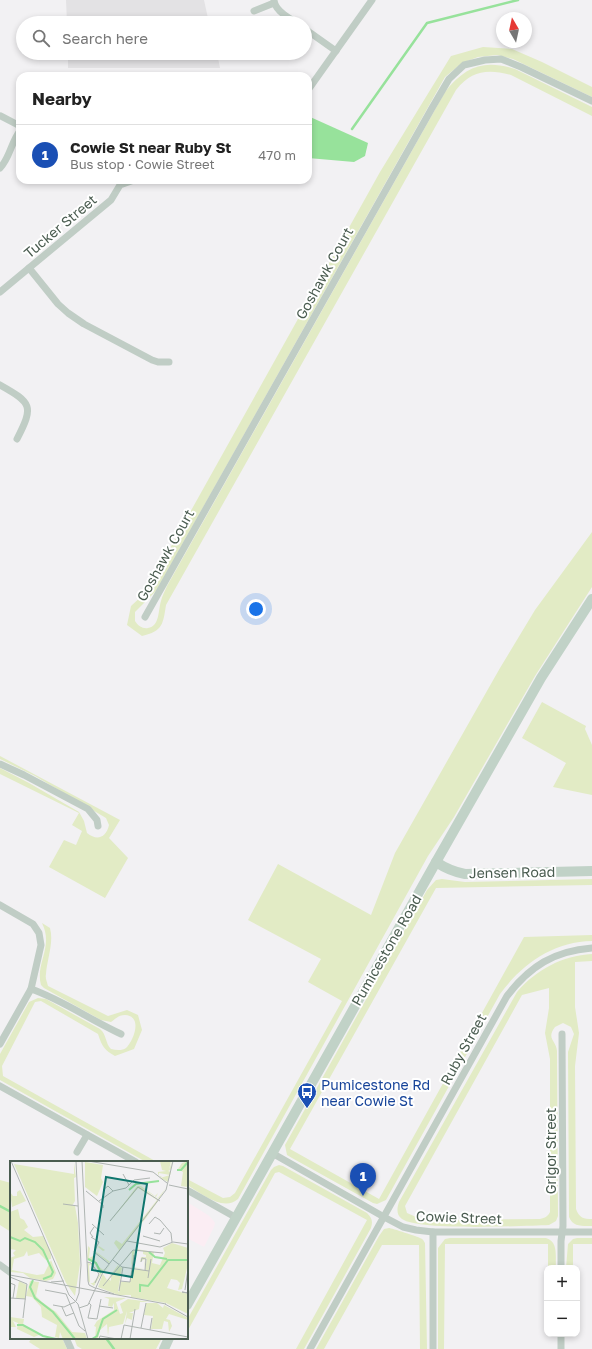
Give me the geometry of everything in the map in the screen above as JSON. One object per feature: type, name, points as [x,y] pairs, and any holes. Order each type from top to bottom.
[{"type":"main road","name":"Pumicestone Road","points":[[188,1303],[235,1217],[436,862],[545,673],[592,599]]},
{"type":"main road","name":"Jensen Road","points":[[436,862],[447,869],[465,874],[592,871]]},
{"type":"main road","points":[[164,1349],[169,1339]]},
{"type":"street","points":[[312,84],[372,0]]},
{"type":"street","points":[[254,10],[274,1],[280,12],[286,16]]},
{"type":"street","points":[[312,34],[336,51]]},
{"type":"street","name":"Goshawk Court","points":[[145,617],[449,79],[464,65],[485,60],[501,59],[521,66],[592,101]]},
{"type":"street","points":[[2,116],[16,124]]},
{"type":"street","points":[[0,168],[7,158],[16,137]]},
{"type":"street","name":"Tucker Street","points":[[0,292],[111,200],[118,184]]},
{"type":"street","points":[[29,268],[58,304],[75,319],[152,360],[158,362],[169,362]]},
{"type":"street","points":[[0,385],[19,396],[27,404],[27,419],[17,439]]},
{"type":"street","points":[[0,764],[24,775],[88,810],[97,820],[98,826]]},
{"type":"street","points":[[0,905],[33,924],[40,933],[41,945],[31,989],[0,1044]]},
{"type":"street","name":"Ruby Street","points":[[310,1349],[501,1006],[518,981],[534,968],[561,954],[574,950],[592,948]]},
{"type":"street","points":[[31,989],[44,993],[105,1027],[121,1034]]},
{"type":"street","name":"Grigor Street","points":[[561,1265],[560,1241],[563,1226],[562,1034]]},
{"type":"street","points":[[0,1086],[134,1161]]},
{"type":"street","points":[[77,1152],[87,1135]]},
{"type":"street","name":"Cowie Street","points":[[272,1153],[384,1217],[416,1230],[433,1232],[592,1232]]},
{"type":"street","points":[[188,1191],[235,1217]]},
{"type":"street","points":[[433,1232],[433,1349]]},
{"type":"street","points":[[0,1265],[10,1272]]},
{"type":"street","points":[[561,1337],[561,1349]]},
{"type":"street","points":[[66,1339],[71,1349]]},
{"type":"shaded area","points":[[66,0],[204,0],[207,16],[67,16]]},
{"type":"shaded area","points":[[483,47],[512,49],[592,87],[592,97],[513,59],[497,55],[478,57],[462,63],[445,77],[156,591],[135,612],[135,621],[141,627],[152,627],[157,621],[161,599],[167,586],[445,92],[452,83],[460,76],[476,67],[484,65],[504,66],[515,69],[592,107],[592,116],[511,75],[495,72],[481,73],[468,78],[462,83],[456,90],[166,605],[161,626],[154,632],[142,636],[127,625],[131,606],[145,593],[380,172],[451,56]]},
{"type":"shaded area","points":[[68,60],[218,60],[220,68],[68,68]]},
{"type":"shaded area","points":[[312,118],[368,143],[365,156],[354,162],[312,158]]},
{"type":"shaded area","points":[[592,532],[592,587],[535,676],[454,817],[428,856],[238,1199],[226,1203],[212,1200],[188,1186],[188,1180],[223,1198],[230,1197],[235,1193],[342,1001],[308,982],[321,959],[248,920],[278,864],[371,915],[395,853],[500,668],[535,610]]},
{"type":"shaded area","points":[[542,702],[586,726],[585,729],[592,745],[592,795],[553,787],[566,763],[522,738]]},
{"type":"shaded area","points":[[0,756],[120,820],[109,838],[128,858],[105,898],[49,867],[64,840],[76,845],[82,831],[72,825],[79,813],[0,774],[0,768],[79,812],[84,821],[87,833],[94,837],[101,837],[106,833],[109,825],[106,818],[35,776],[0,759]]},
{"type":"shaded area","points":[[442,879],[465,882],[592,879],[592,885],[436,888],[290,1149],[379,1199],[524,937],[592,935],[592,941],[564,945],[540,956],[519,973],[500,994],[386,1200],[377,1204],[287,1155],[285,1145],[427,890],[436,880]]},
{"type":"shaded area","points":[[42,923],[50,928],[51,934],[51,945],[46,976],[48,986],[108,1016],[127,1010],[138,1015],[142,1030],[134,1049],[115,1056],[108,1052],[104,1047],[98,1034],[41,1001],[35,1002],[2,1066],[3,1076],[155,1161],[144,1161],[0,1080],[0,1054],[29,1002],[38,998],[46,999],[100,1029],[111,1049],[121,1050],[126,1048],[132,1040],[134,1034],[135,1024],[134,1019],[131,1016],[125,1015],[117,1017],[111,1022],[101,1020],[41,985],[40,969],[46,940]]},
{"type":"shaded area","points":[[592,954],[592,961],[575,962],[575,1007],[579,1033],[575,1066],[576,1209],[582,1217],[592,1219],[592,1226],[581,1226],[575,1224],[569,1217],[568,1052],[574,1034],[571,1027],[563,1023],[555,1027],[551,1034],[557,1051],[558,1216],[556,1221],[549,1225],[472,1227],[428,1225],[412,1223],[402,1219],[397,1209],[399,1202],[517,992],[542,970],[560,961],[581,955]],"holes":[[[549,988],[549,1008],[545,1033],[550,1059],[550,1212],[546,1217],[540,1219],[423,1220],[407,1213],[405,1206],[522,995]]]},
{"type":"shaded area","points":[[279,1165],[283,1166],[367,1213],[372,1220],[371,1228],[304,1349],[296,1349],[367,1220],[279,1172],[275,1173],[188,1330],[188,1318],[274,1167]]},
{"type":"shaded area","points":[[0,1180],[10,1183],[10,1231],[0,1225]]},
{"type":"shaded area","points":[[188,1203],[208,1215],[215,1223],[204,1247],[188,1239]]},
{"type":"shaded area","points":[[389,1228],[418,1237],[425,1243],[427,1349],[420,1349],[419,1245],[382,1245],[324,1349],[316,1349],[379,1236],[384,1229]]},
{"type":"shaded area","points":[[546,1238],[555,1246],[556,1265],[548,1265],[548,1244],[445,1244],[444,1349],[438,1349],[438,1248],[445,1239]]},
{"type":"shaded area","points":[[592,1238],[592,1244],[573,1244],[573,1265],[566,1265],[568,1244],[573,1239]]},
{"type":"shaded area","points":[[31,1339],[62,1339],[67,1349],[40,1349],[29,1342]]},
{"type":"shaded area","points":[[74,1339],[161,1339],[156,1349],[82,1349],[77,1346]]},
{"type":"waterway","points":[[352,129],[427,23],[518,0]]},
{"type":"waterway","points":[[0,1206],[10,1211]]},
{"type":"waterway","points":[[107,1339],[114,1349]]},
{"type":"place","name":"Pumicestone Rd near Cowie St","points":[[307,1109]]},
{"type":"place","name":"Cowie St near Ruby St","points":[[363,1196]]}]
